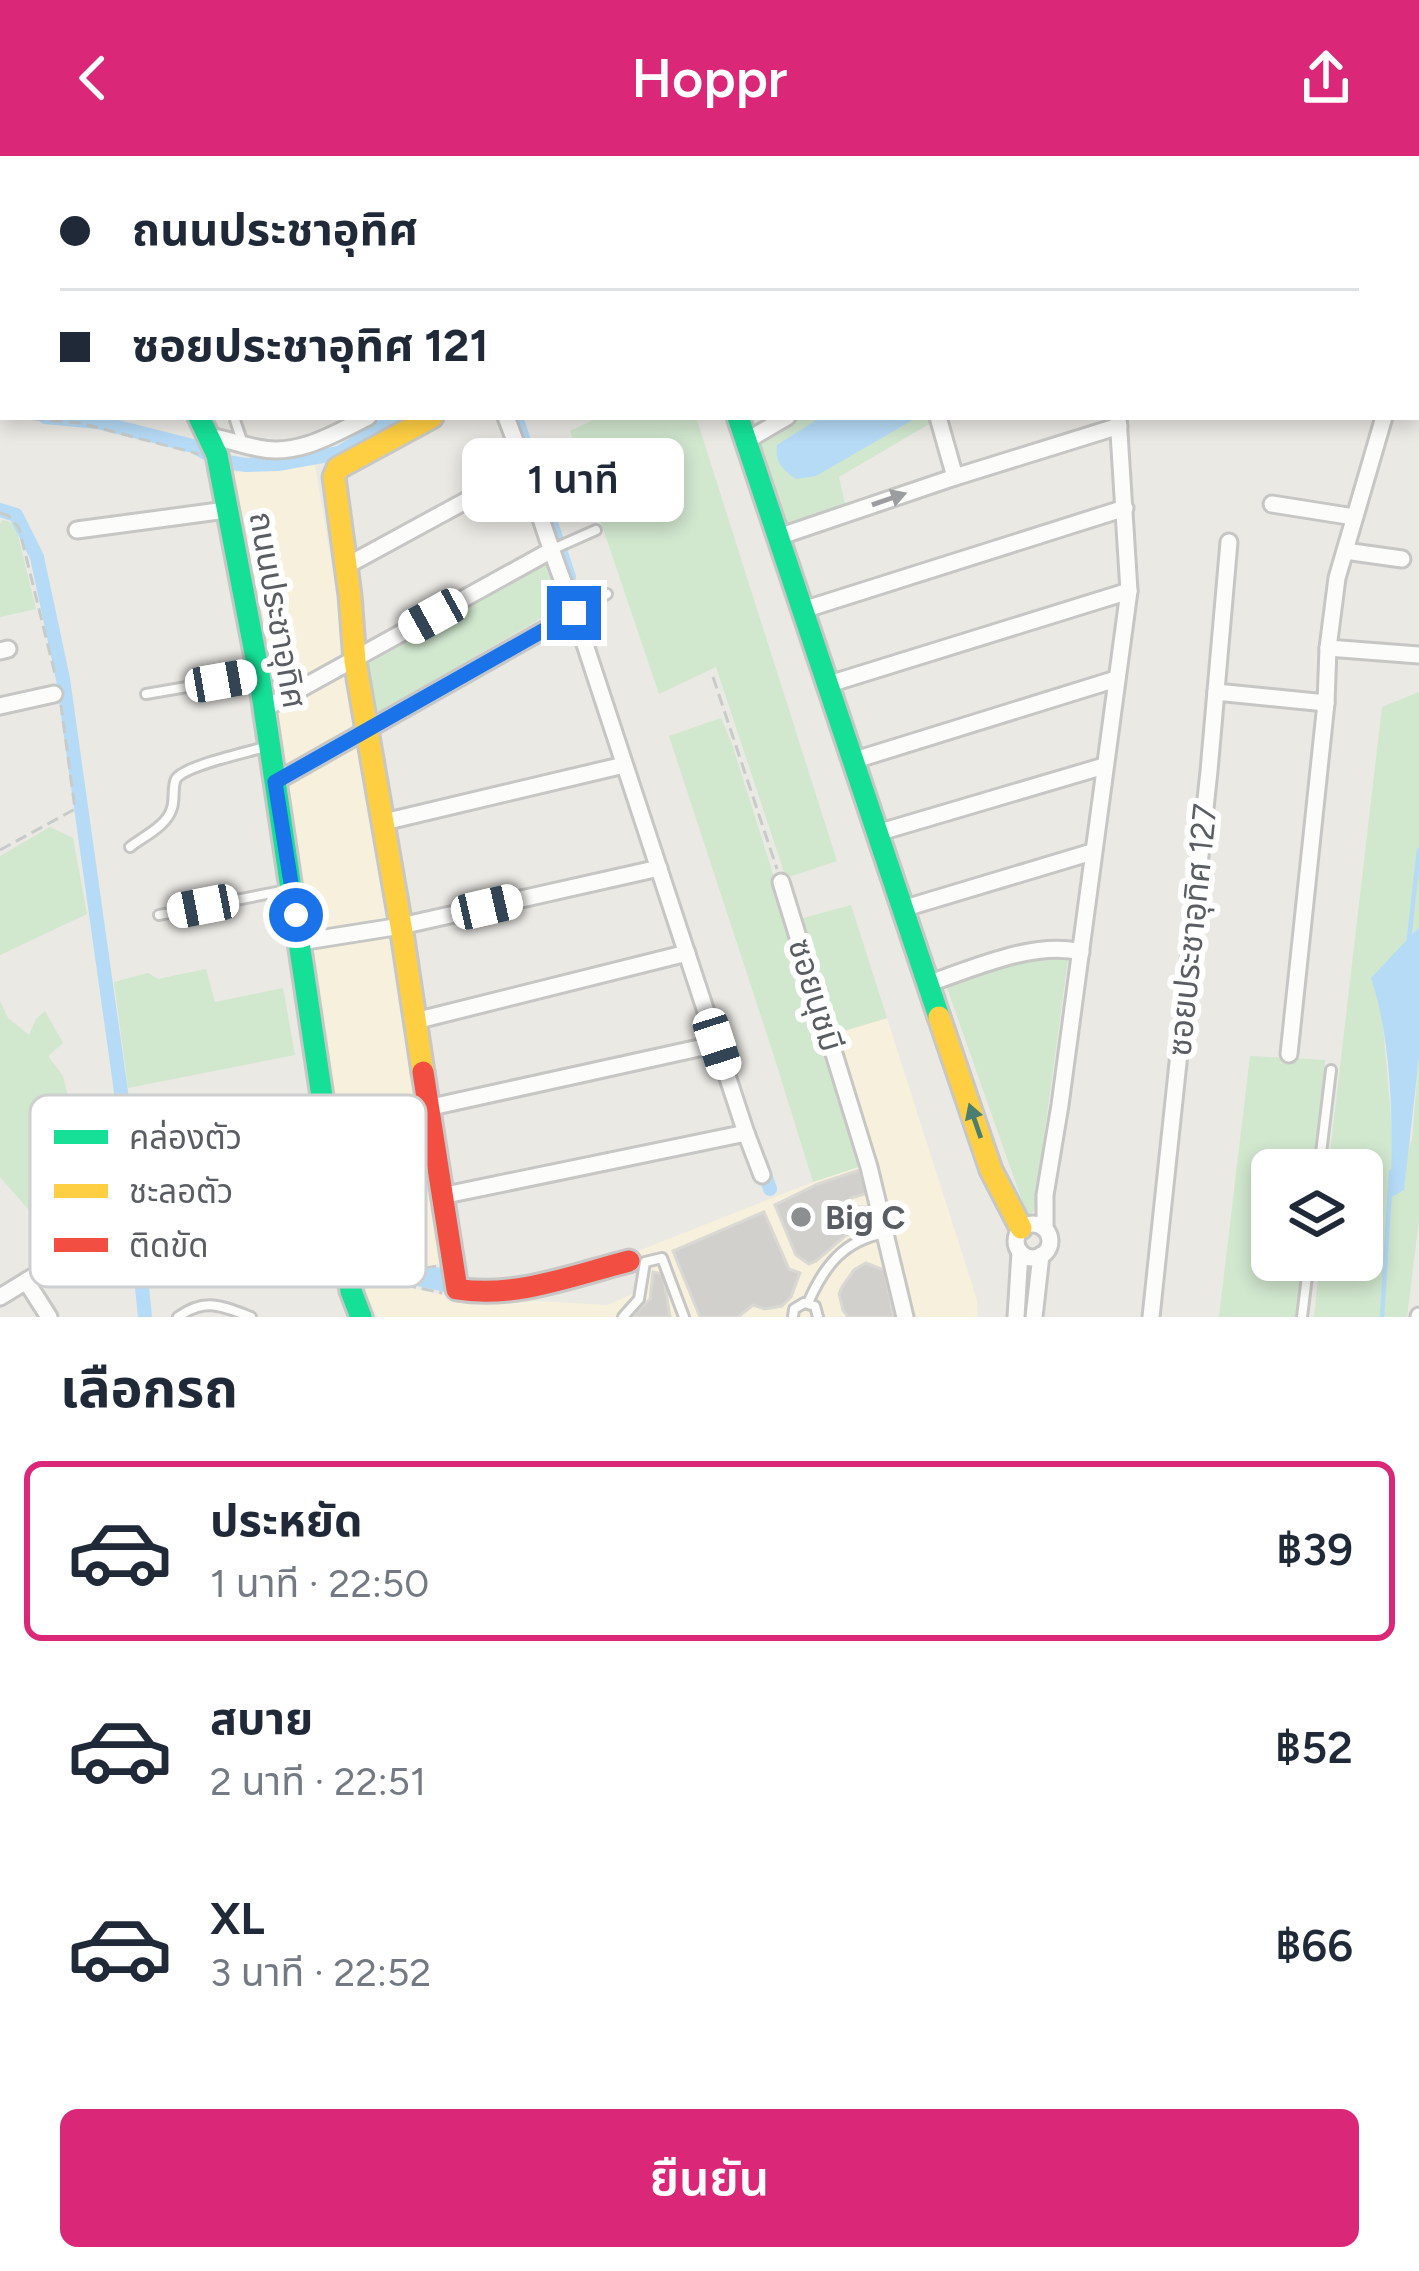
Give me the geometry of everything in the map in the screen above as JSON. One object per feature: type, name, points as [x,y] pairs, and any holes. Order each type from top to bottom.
[{"type":"street","points":[[211,440],[280,450],[304,446],[361,420]]},
{"type":"street","points":[[426,420],[338,468],[334,477],[355,661],[454,1280],[457,1289],[472,1292],[520,1287],[629,1261]]},
{"type":"street","points":[[507,420],[762,1175]]},
{"type":"street","points":[[739,420],[991,1170],[1021,1228],[1016,1243],[1020,1252],[1016,1317]]},
{"type":"street","points":[[746,441],[782,420]]},
{"type":"street","points":[[939,420],[955,477]]},
{"type":"street","points":[[1289,1054],[1334,597],[1383,420]]},
{"type":"street","points":[[778,537],[1119,422],[1129,591],[1046,1195],[1049,1244],[1040,1256],[1034,1317]]},
{"type":"street","name":"ถนนประชาอุทิศ","points":[[211,440],[259,674],[323,1095]]},
{"type":"street","points":[[346,566],[526,468]]},
{"type":"street","points":[[1272,504],[1354,517]]},
{"type":"street","points":[[803,610],[1125,508]]},
{"type":"street","points":[[77,530],[226,510]]},
{"type":"street","name":"ซอยประชาอุทิศ 127","points":[[1151,1317],[1229,542]]},
{"type":"street","points":[[264,710],[550,551]]},
{"type":"street","points":[[1345,551],[1402,559]]},
{"type":"street","points":[[826,685],[1129,591]]},
{"type":"street","points":[[275,782],[574,613]]},
{"type":"street","points":[[1328,648],[1419,655]]},
{"type":"street","points":[[852,761],[1116,679]]},
{"type":"street","points":[[1216,692],[1326,703]]},
{"type":"street","points":[[0,706],[53,694]]},
{"type":"street","points":[[384,822],[625,765]]},
{"type":"street","points":[[877,833],[1104,766]]},
{"type":"street","points":[[902,909],[1092,851]]},
{"type":"street","points":[[300,942],[401,926],[659,868]]},
{"type":"street","name":"ซอยนุชมี","points":[[781,882],[869,1167],[905,1317]]},
{"type":"street","points":[[928,984],[1038,950],[1064,947],[1081,952]]},
{"type":"street","points":[[415,1021],[687,953]]},
{"type":"street","points":[[428,1108],[717,1044]]},
{"type":"street","points":[[441,1196],[746,1133]]},
{"type":"street","points":[[1021,1228],[1036,1224],[1046,1229]]},
{"type":"street","points":[[1020,1252],[1040,1256]]},
{"type":"street","points":[[0,1297],[30,1279]]},
{"type":"street","points":[[26,1281],[49,1317]]},
{"type":"street","name":"ถนนประชาอุทิศ","points":[[360,1287],[361,1317]]},
{"type":"lane","points":[[235,420],[243,442]]},
{"type":"lane","points":[[550,551],[596,530]]},
{"type":"lane","points":[[574,613],[607,594]]},
{"type":"lane","points":[[146,694],[259,674]]},
{"type":"lane","points":[[130,847],[166,820],[178,777],[269,746]]},
{"type":"lane","points":[[159,915],[291,889]]},
{"type":"lane","points":[[1321,1149],[1330,1070]]},
{"type":"lane","points":[[808,1303],[821,1276],[842,1251],[856,1240],[886,1233]]},
{"type":"lane","points":[[623,1317],[639,1299],[644,1264],[662,1258],[684,1317]]},
{"type":"lane","points":[[1302,1317],[1306,1281]]},
{"type":"lane","points":[[790,1314],[808,1303],[819,1316]]},
{"type":"lane","points":[[178,1317],[208,1304],[251,1317]]},
{"type":"path","points":[[48,420],[144,437],[200,454],[211,440]]},
{"type":"path","points":[[712,677],[781,882]]},
{"type":"path","points":[[426,1268],[444,1265]]},
{"type":"path","points":[[412,1287],[449,1294]]},
{"type":"shaded area","points":[[315,465],[420,1095],[330,1095],[234,472]]},
{"type":"shaded area","points":[[887,1018],[977,1300],[978,1317],[378,1317],[365,1299],[366,1287],[407,1287],[449,1296],[607,1305],[637,1292],[638,1251],[864,1165],[823,1037]]},
{"type":"shaded area","points":[[426,1130],[448,1262],[426,1267]]},
{"type":"green space","points":[[594,420],[697,420],[837,861],[786,878],[716,667],[659,694],[570,431]]},
{"type":"green space","points":[[788,420],[930,420],[839,477],[845,504],[778,526],[756,442]]},
{"type":"green space","points":[[0,523],[15,523],[36,609],[0,617]]},
{"type":"green space","points":[[548,563],[562,606],[380,712],[372,708],[364,666]]},
{"type":"green space","points":[[1419,692],[1419,927],[1372,978],[1381,1004],[1393,1140],[1391,1197],[1412,1139],[1419,1057],[1419,1220],[1407,1317],[1314,1317],[1318,1281],[1383,1281],[1383,1149],[1330,1149],[1382,707]]},
{"type":"green space","points":[[721,718],[865,1165],[813,1182],[669,736]]},
{"type":"green space","points":[[50,827],[73,838],[87,914],[0,955],[0,856]]},
{"type":"green space","points":[[851,905],[887,1018],[834,1034],[800,919]]},
{"type":"green space","points":[[1054,953],[1068,959],[1030,1214],[946,985]]},
{"type":"green space","points":[[206,969],[215,1002],[283,988],[295,1055],[128,1088],[114,982],[148,973],[158,979]]},
{"type":"green space","points":[[0,1001],[8,1018],[29,1035],[45,1011],[63,1043],[48,1056],[63,1076],[67,1095],[30,1095],[30,1211],[0,1177]]},
{"type":"green space","points":[[1250,1056],[1325,1060],[1316,1149],[1251,1149],[1251,1281],[1302,1281],[1298,1317],[1219,1317]]},
{"type":"water","points":[[816,420],[913,420],[816,476],[796,479],[787,472],[780,465],[777,445]]},
{"type":"water","points":[[1419,927],[1419,1057],[1404,1190],[1390,1198],[1390,1086],[1371,978]]},
{"type":"water","points":[[441,1267],[445,1292],[422,1287],[426,1287],[426,1269]]},
{"type":"building","points":[[860,1170],[868,1193],[851,1198],[855,1207],[865,1207],[870,1215],[867,1224],[809,1264],[796,1255],[775,1205]]},
{"type":"building","points":[[764,1212],[789,1269],[800,1273],[791,1297],[782,1306],[753,1305],[738,1317],[700,1317],[673,1251]]},
{"type":"building","points":[[866,1263],[884,1270],[894,1317],[848,1317],[843,1310],[842,1287]]},
{"type":"building","points":[[653,1272],[663,1274],[670,1317],[630,1317],[650,1299]]},
{"type":"waterway","points":[[77,420],[193,446],[221,461],[246,465],[339,453],[393,420]]},
{"type":"waterway","points":[[517,420],[569,577]]},
{"type":"waterway","points":[[0,510],[16,515],[37,557],[63,679],[121,1095]]},
{"type":"waterway","points":[[1409,939],[1419,850]]},
{"type":"waterway","points":[[761,1163],[770,1189]]},
{"type":"waterway","points":[[1382,1317],[1391,1172]]},
{"type":"waterway","points":[[142,1287],[145,1317]]},
{"type":"traffic: fast","points":[[200,420],[217,455],[259,674],[322,1095]]},
{"type":"traffic: fast","points":[[739,420],[939,1017]]},
{"type":"traffic: fast","points":[[350,1287],[361,1317]]},
{"type":"traffic: slow","points":[[423,1072],[355,661],[334,477],[338,468],[426,420]]},
{"type":"traffic: slow","points":[[939,1017],[991,1170],[1021,1228]]},
{"type":"traffic: jam","points":[[423,1072],[457,1289],[522,1288],[629,1261]]},
{"type":"place","name":"Big C","points":[[801,1217]]},
{"type":"route","points":[[296,915],[275,782],[574,613]]}]
